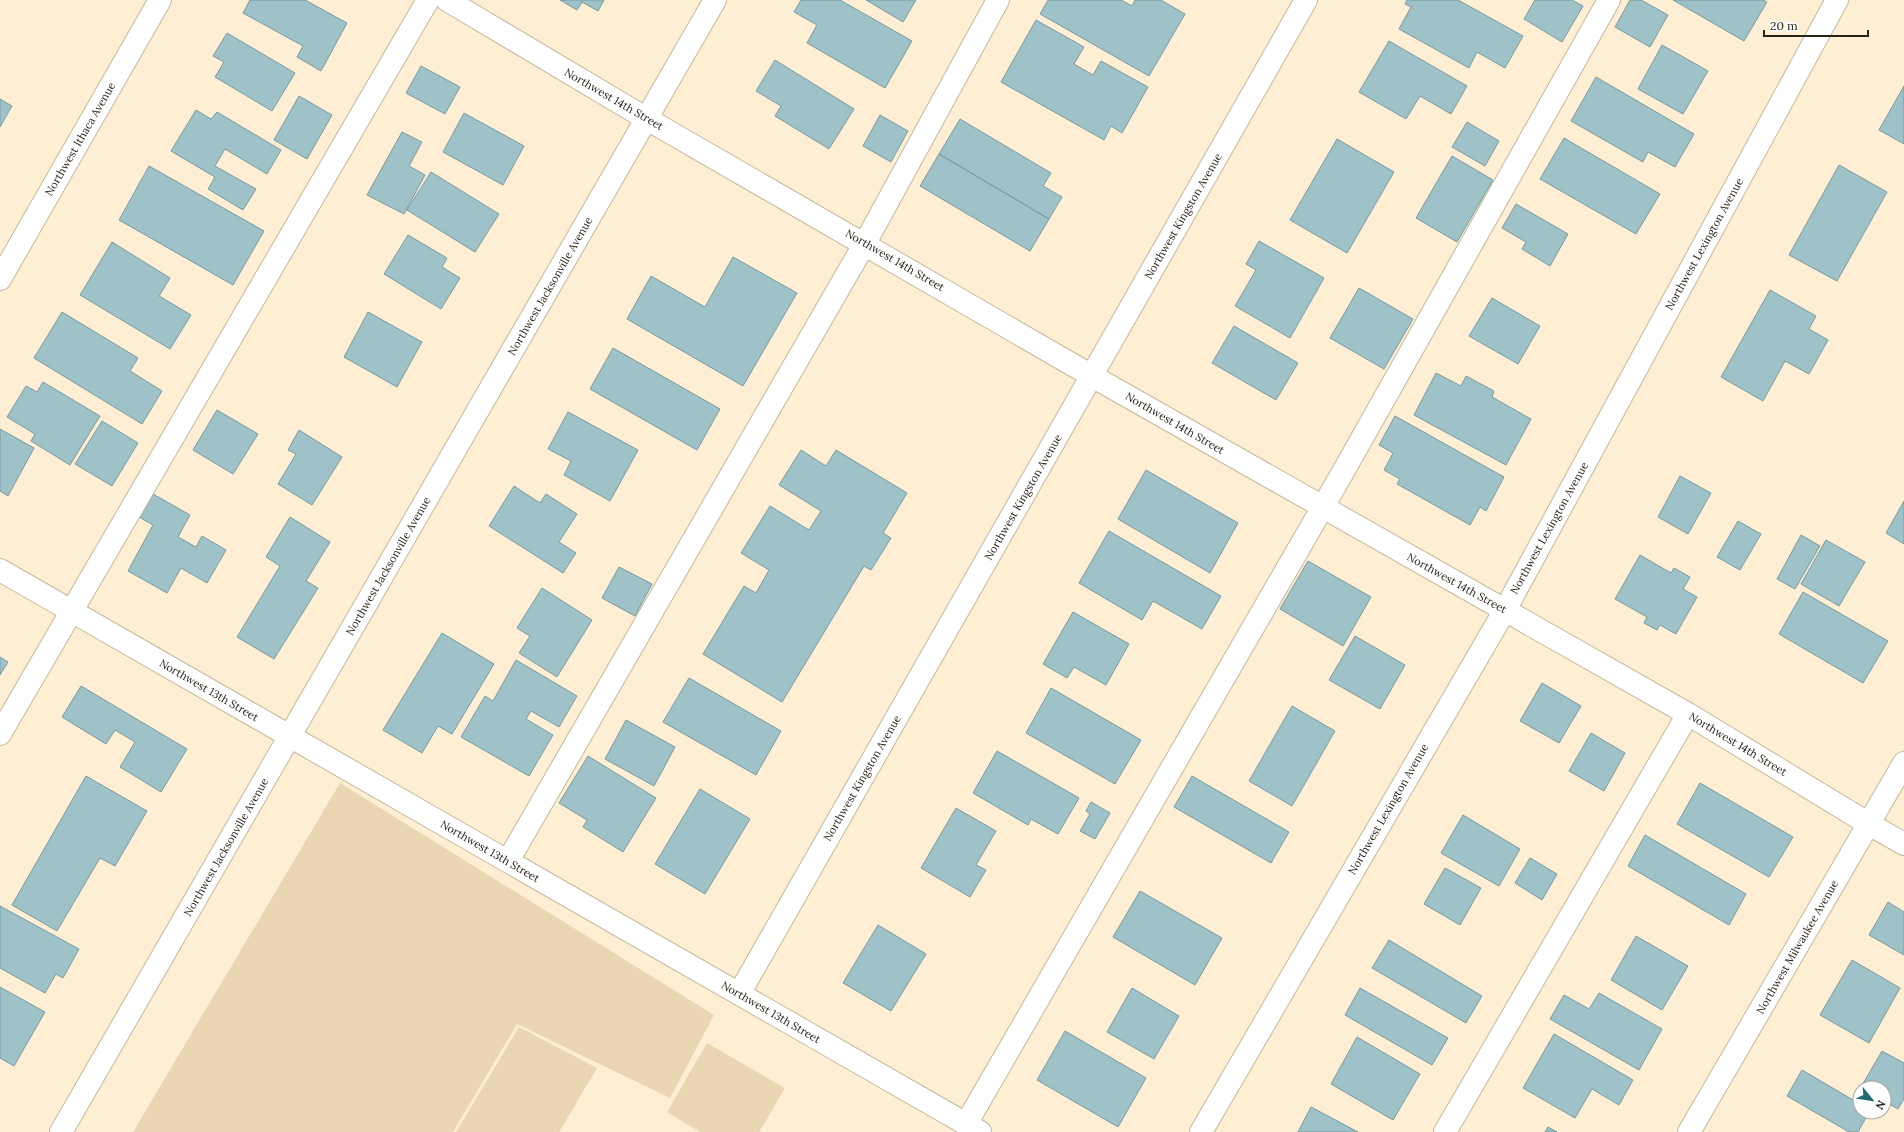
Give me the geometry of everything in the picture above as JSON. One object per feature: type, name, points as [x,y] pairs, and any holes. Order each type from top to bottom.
[{"type":"street","name":"Northwest Ithaca Avenue","points":[[0,279],[160,0]]},
{"type":"street","points":[[0,734],[73,612],[428,0]]},
{"type":"street","name":"Northwest 14th Street","points":[[447,0],[647,119],[865,243],[1092,376],[1688,714],[1904,844]]},
{"type":"street","name":"Northwest Jacksonville Avenue","points":[[61,1132],[715,0]]},
{"type":"street","points":[[508,862],[865,243],[998,0]]},
{"type":"street","name":"Northwest Kingston Avenue","points":[[739,994],[1306,0]]},
{"type":"street","points":[[973,1128],[1609,0]]},
{"type":"street","name":"Northwest Lexington Avenue","points":[[1201,1132],[1505,610],[1837,0]]},
{"type":"street","name":"Northwest 13th Street","points":[[0,570],[973,1128]]},
{"type":"street","points":[[1445,1132],[1688,714]]},
{"type":"street","name":"Northwest Milwaukee Avenue","points":[[1689,1132],[1904,763]]},
{"type":"shaded area","points":[[340,783],[714,1015],[670,1098],[517,1024],[453,1132],[133,1132]]},
{"type":"shaded area","points":[[519,1027],[597,1068],[559,1132],[456,1132]]},
{"type":"shaded area","points":[[707,1043],[785,1088],[759,1132],[700,1132],[667,1112]]},
{"type":"building","points":[[250,0],[305,0],[347,23],[321,71],[297,57],[303,46],[243,13]]},
{"type":"building","points":[[560,0],[604,0],[598,11],[582,2],[577,10]]},
{"type":"building","points":[[801,0],[840,0],[912,41],[885,88],[807,43],[817,25],[794,12]]},
{"type":"building","points":[[866,0],[916,0],[903,22]]},
{"type":"building","points":[[1048,0],[1121,0],[1132,6],[1135,0],[1161,0],[1185,14],[1149,76],[1040,14]]},
{"type":"building","points":[[1407,0],[1458,0],[1523,36],[1505,68],[1477,52],[1469,68],[1399,29],[1411,7],[1405,4]]},
{"type":"building","points":[[1535,0],[1572,0],[1583,6],[1562,42],[1524,19]]},
{"type":"building","points":[[1630,0],[1641,0],[1668,15],[1650,47],[1615,27]]},
{"type":"building","points":[[1673,0],[1763,0],[1767,2],[1744,41]]},
{"type":"building","points":[[1036,20],[1084,47],[1074,64],[1093,75],[1101,61],[1148,87],[1122,133],[1111,126],[1104,140],[1001,82]]},
{"type":"building","points":[[227,33],[295,73],[272,111],[215,77],[224,62],[213,56]]},
{"type":"building","points":[[1389,41],[1467,86],[1451,114],[1420,96],[1406,119],[1359,92]]},
{"type":"building","points":[[1662,45],[1708,71],[1683,114],[1638,89]]},
{"type":"building","points":[[775,60],[854,109],[829,149],[775,116],[781,106],[756,91]]},
{"type":"building","points":[[421,66],[460,87],[445,114],[406,93]]},
{"type":"building","points":[[1596,77],[1694,134],[1675,167],[1648,152],[1643,162],[1571,121]]},
{"type":"building","points":[[1904,86],[1904,144],[1879,130]]},
{"type":"building","points":[[299,96],[332,115],[307,159],[274,140]]},
{"type":"building","points":[[0,99],[12,106],[0,127]]},
{"type":"building","points":[[196,110],[211,119],[217,112],[281,150],[267,174],[225,149],[215,166],[256,189],[243,210],[208,189],[215,177],[171,151]]},
{"type":"building","points":[[464,113],[524,146],[503,185],[443,152]]},
{"type":"building","points":[[880,115],[908,131],[891,162],[863,146]]},
{"type":"building","points":[[960,119],[1051,173],[1043,186],[1062,197],[1049,219],[939,154]]},
{"type":"building","points":[[1467,122],[1499,141],[1485,166],[1452,147]]},
{"type":"building","points":[[402,132],[422,142],[409,166],[425,175],[404,214],[367,195]]},
{"type":"building","points":[[1564,138],[1660,194],[1636,234],[1540,179]]},
{"type":"building","points":[[1337,139],[1394,172],[1347,253],[1290,220]]},
{"type":"building","points":[[939,154],[1049,219],[1030,251],[920,186]]},
{"type":"building","points":[[1452,156],[1493,180],[1457,242],[1416,218]]},
{"type":"building","points":[[1839,165],[1887,192],[1837,281],[1789,255]]},
{"type":"building","points":[[149,166],[264,231],[233,285],[119,220]]},
{"type":"building","points":[[431,172],[499,214],[475,252],[407,210]]},
{"type":"building","points":[[1516,204],[1568,234],[1550,266],[1522,249],[1526,242],[1502,228]]},
{"type":"building","points":[[408,235],[447,258],[442,267],[460,278],[441,309],[384,274]]},
{"type":"building","points":[[1259,241],[1324,278],[1290,338],[1235,306],[1256,270],[1246,264]]},
{"type":"building","points":[[112,242],[170,278],[159,296],[191,315],[170,349],[80,295]]},
{"type":"building","points":[[733,257],[797,293],[743,386],[627,319],[651,276],[705,307]]},
{"type":"building","points":[[1359,288],[1413,319],[1384,369],[1330,338]]},
{"type":"building","points":[[1770,290],[1816,316],[1809,329],[1828,340],[1809,374],[1785,361],[1763,401],[1721,377]]},
{"type":"building","points":[[1492,298],[1540,326],[1518,364],[1469,336]]},
{"type":"building","points":[[62,312],[138,358],[130,371],[162,391],[142,424],[34,358]]},
{"type":"building","points":[[368,312],[422,342],[397,387],[344,357]]},
{"type":"building","points":[[1234,326],[1298,363],[1276,400],[1212,363]]},
{"type":"building","points":[[613,348],[720,409],[697,450],[590,389]]},
{"type":"building","points":[[1436,373],[1461,386],[1466,376],[1494,391],[1492,397],[1531,419],[1506,465],[1414,415]]},
{"type":"building","points":[[43,382],[100,416],[70,465],[31,441],[35,434],[7,417],[26,386],[37,392]]},
{"type":"building","points":[[217,410],[258,434],[233,474],[193,450]]},
{"type":"building","points":[[568,412],[638,450],[610,501],[564,475],[571,461],[548,449]]},
{"type":"building","points":[[1395,416],[1504,477],[1486,511],[1480,507],[1470,525],[1397,484],[1400,479],[1384,470],[1393,453],[1379,445]]},
{"type":"building","points":[[102,421],[138,443],[112,486],[75,464]]},
{"type":"building","points":[[0,429],[34,448],[8,496],[0,491]]},
{"type":"building","points":[[299,430],[342,457],[312,505],[278,484],[296,454],[288,450]]},
{"type":"building","points":[[801,450],[826,466],[836,450],[907,493],[883,533],[891,538],[871,570],[864,566],[782,702],[703,654],[744,586],[756,593],[769,570],[741,553],[770,506],[809,530],[821,511],[779,485]]},
{"type":"building","points":[[1146,470],[1238,523],[1210,573],[1118,519]]},
{"type":"building","points":[[1680,476],[1711,493],[1688,534],[1658,517]]},
{"type":"building","points":[[514,486],[540,503],[546,494],[577,514],[559,542],[576,553],[563,573],[489,526]]},
{"type":"building","points":[[153,494],[190,515],[178,537],[196,547],[202,536],[226,550],[207,583],[181,568],[167,593],[128,571],[153,525],[139,517]]},
{"type":"building","points":[[1904,501],[1904,544],[1886,533]]},
{"type":"building","points":[[290,517],[330,542],[306,581],[318,588],[274,659],[237,637],[280,566],[266,557]]},
{"type":"building","points":[[1738,521],[1761,534],[1740,570],[1717,557]]},
{"type":"building","points":[[1109,531],[1221,596],[1202,629],[1153,601],[1142,620],[1079,583]]},
{"type":"building","points":[[1801,535],[1820,546],[1795,589],[1777,579]]},
{"type":"building","points":[[1826,540],[1865,562],[1839,606],[1801,584]]},
{"type":"building","points":[[1640,555],[1671,573],[1674,568],[1690,577],[1683,589],[1697,597],[1676,634],[1660,625],[1657,630],[1644,623],[1647,617],[1615,599]]},
{"type":"building","points":[[1308,561],[1371,597],[1343,646],[1280,609]]},
{"type":"building","points":[[619,567],[652,584],[635,616],[602,598]]},
{"type":"building","points":[[542,588],[592,620],[557,677],[519,653],[530,636],[517,628]]},
{"type":"building","points":[[1803,592],[1888,641],[1863,683],[1779,634]]},
{"type":"building","points":[[1073,612],[1129,644],[1106,685],[1074,667],[1067,678],[1043,664]]},
{"type":"building","points":[[442,633],[494,664],[452,734],[438,726],[422,753],[383,730]]},
{"type":"building","points":[[1355,636],[1405,665],[1380,709],[1329,680]]},
{"type":"building","points":[[0,657],[8,662],[0,675]]},
{"type":"building","points":[[516,660],[577,696],[559,727],[531,711],[526,719],[553,735],[529,776],[461,737],[485,696],[493,701]]},
{"type":"building","points":[[689,678],[781,731],[756,775],[663,722]]},
{"type":"building","points":[[1542,683],[1581,706],[1559,743],[1520,721]]},
{"type":"building","points":[[81,686],[187,749],[161,792],[120,767],[135,742],[115,730],[106,744],[62,717]]},
{"type":"building","points":[[1051,688],[1141,740],[1115,784],[1026,733]]},
{"type":"building","points":[[1292,706],[1335,731],[1292,806],[1249,781]]},
{"type":"building","points":[[626,720],[675,747],[654,786],[605,759]]},
{"type":"building","points":[[1591,733],[1625,753],[1604,791],[1569,771]]},
{"type":"building","points":[[997,751],[1079,798],[1058,834],[1031,819],[1028,825],[973,793]]},
{"type":"building","points":[[588,756],[656,798],[623,852],[583,827],[587,820],[559,803]]},
{"type":"building","points":[[86,776],[147,811],[115,866],[100,858],[57,931],[12,905]]},
{"type":"building","points":[[1192,776],[1289,832],[1271,863],[1174,807]]},
{"type":"building","points":[[1700,783],[1793,837],[1769,877],[1677,824]]},
{"type":"building","points":[[700,789],[750,819],[705,894],[655,864]]},
{"type":"building","points":[[1091,802],[1110,813],[1095,839],[1080,831],[1090,814],[1086,811]]},
{"type":"building","points":[[956,808],[996,831],[976,865],[986,870],[970,897],[921,868]]},
{"type":"building","points":[[1463,815],[1520,849],[1499,886],[1441,853]]},
{"type":"building","points":[[1645,835],[1746,894],[1729,925],[1628,866]]},
{"type":"building","points":[[1530,858],[1557,874],[1542,900],[1515,883]]},
{"type":"building","points":[[1445,868],[1481,888],[1460,925],[1424,904]]},
{"type":"building","points":[[1140,891],[1222,938],[1195,985],[1113,937]]},
{"type":"building","points":[[1888,902],[1904,912],[1904,955],[1869,935]]},
{"type":"building","points":[[0,906],[79,949],[63,978],[56,974],[45,993],[0,968]]},
{"type":"building","points":[[878,925],[926,954],[891,1011],[843,983]]},
{"type":"building","points":[[1636,936],[1688,966],[1662,1010],[1611,980]]},
{"type":"building","points":[[1389,940],[1482,996],[1466,1023],[1372,968]]},
{"type":"building","points":[[1852,960],[1900,988],[1869,1043],[1820,1015]]},
{"type":"building","points":[[0,987],[45,1012],[14,1066],[0,1058]]},
{"type":"building","points":[[1132,988],[1179,1016],[1154,1059],[1107,1032]]},
{"type":"building","points":[[1360,988],[1448,1038],[1432,1065],[1345,1015]]},
{"type":"building","points":[[1599,993],[1662,1029],[1639,1070],[1550,1019],[1564,995],[1589,1009]]},
{"type":"building","points":[[1065,1031],[1146,1078],[1118,1127],[1037,1080]]},
{"type":"building","points":[[1554,1034],[1633,1080],[1619,1105],[1592,1089],[1575,1118],[1523,1088]]},
{"type":"building","points":[[1357,1037],[1420,1074],[1393,1120],[1331,1084]]},
{"type":"building","points":[[1882,1051],[1904,1063],[1904,1099],[1898,1109],[1892,1106],[1892,1080],[1865,1080]]},
{"type":"building","points":[[1802,1070],[1852,1099],[1852,1120],[1865,1120],[1858,1132],[1849,1132],[1787,1096]]},
{"type":"building","points":[[1311,1107],[1358,1132],[1298,1132]]},
{"type":"building","points":[[1548,1127],[1557,1132],[1545,1132]]}]
